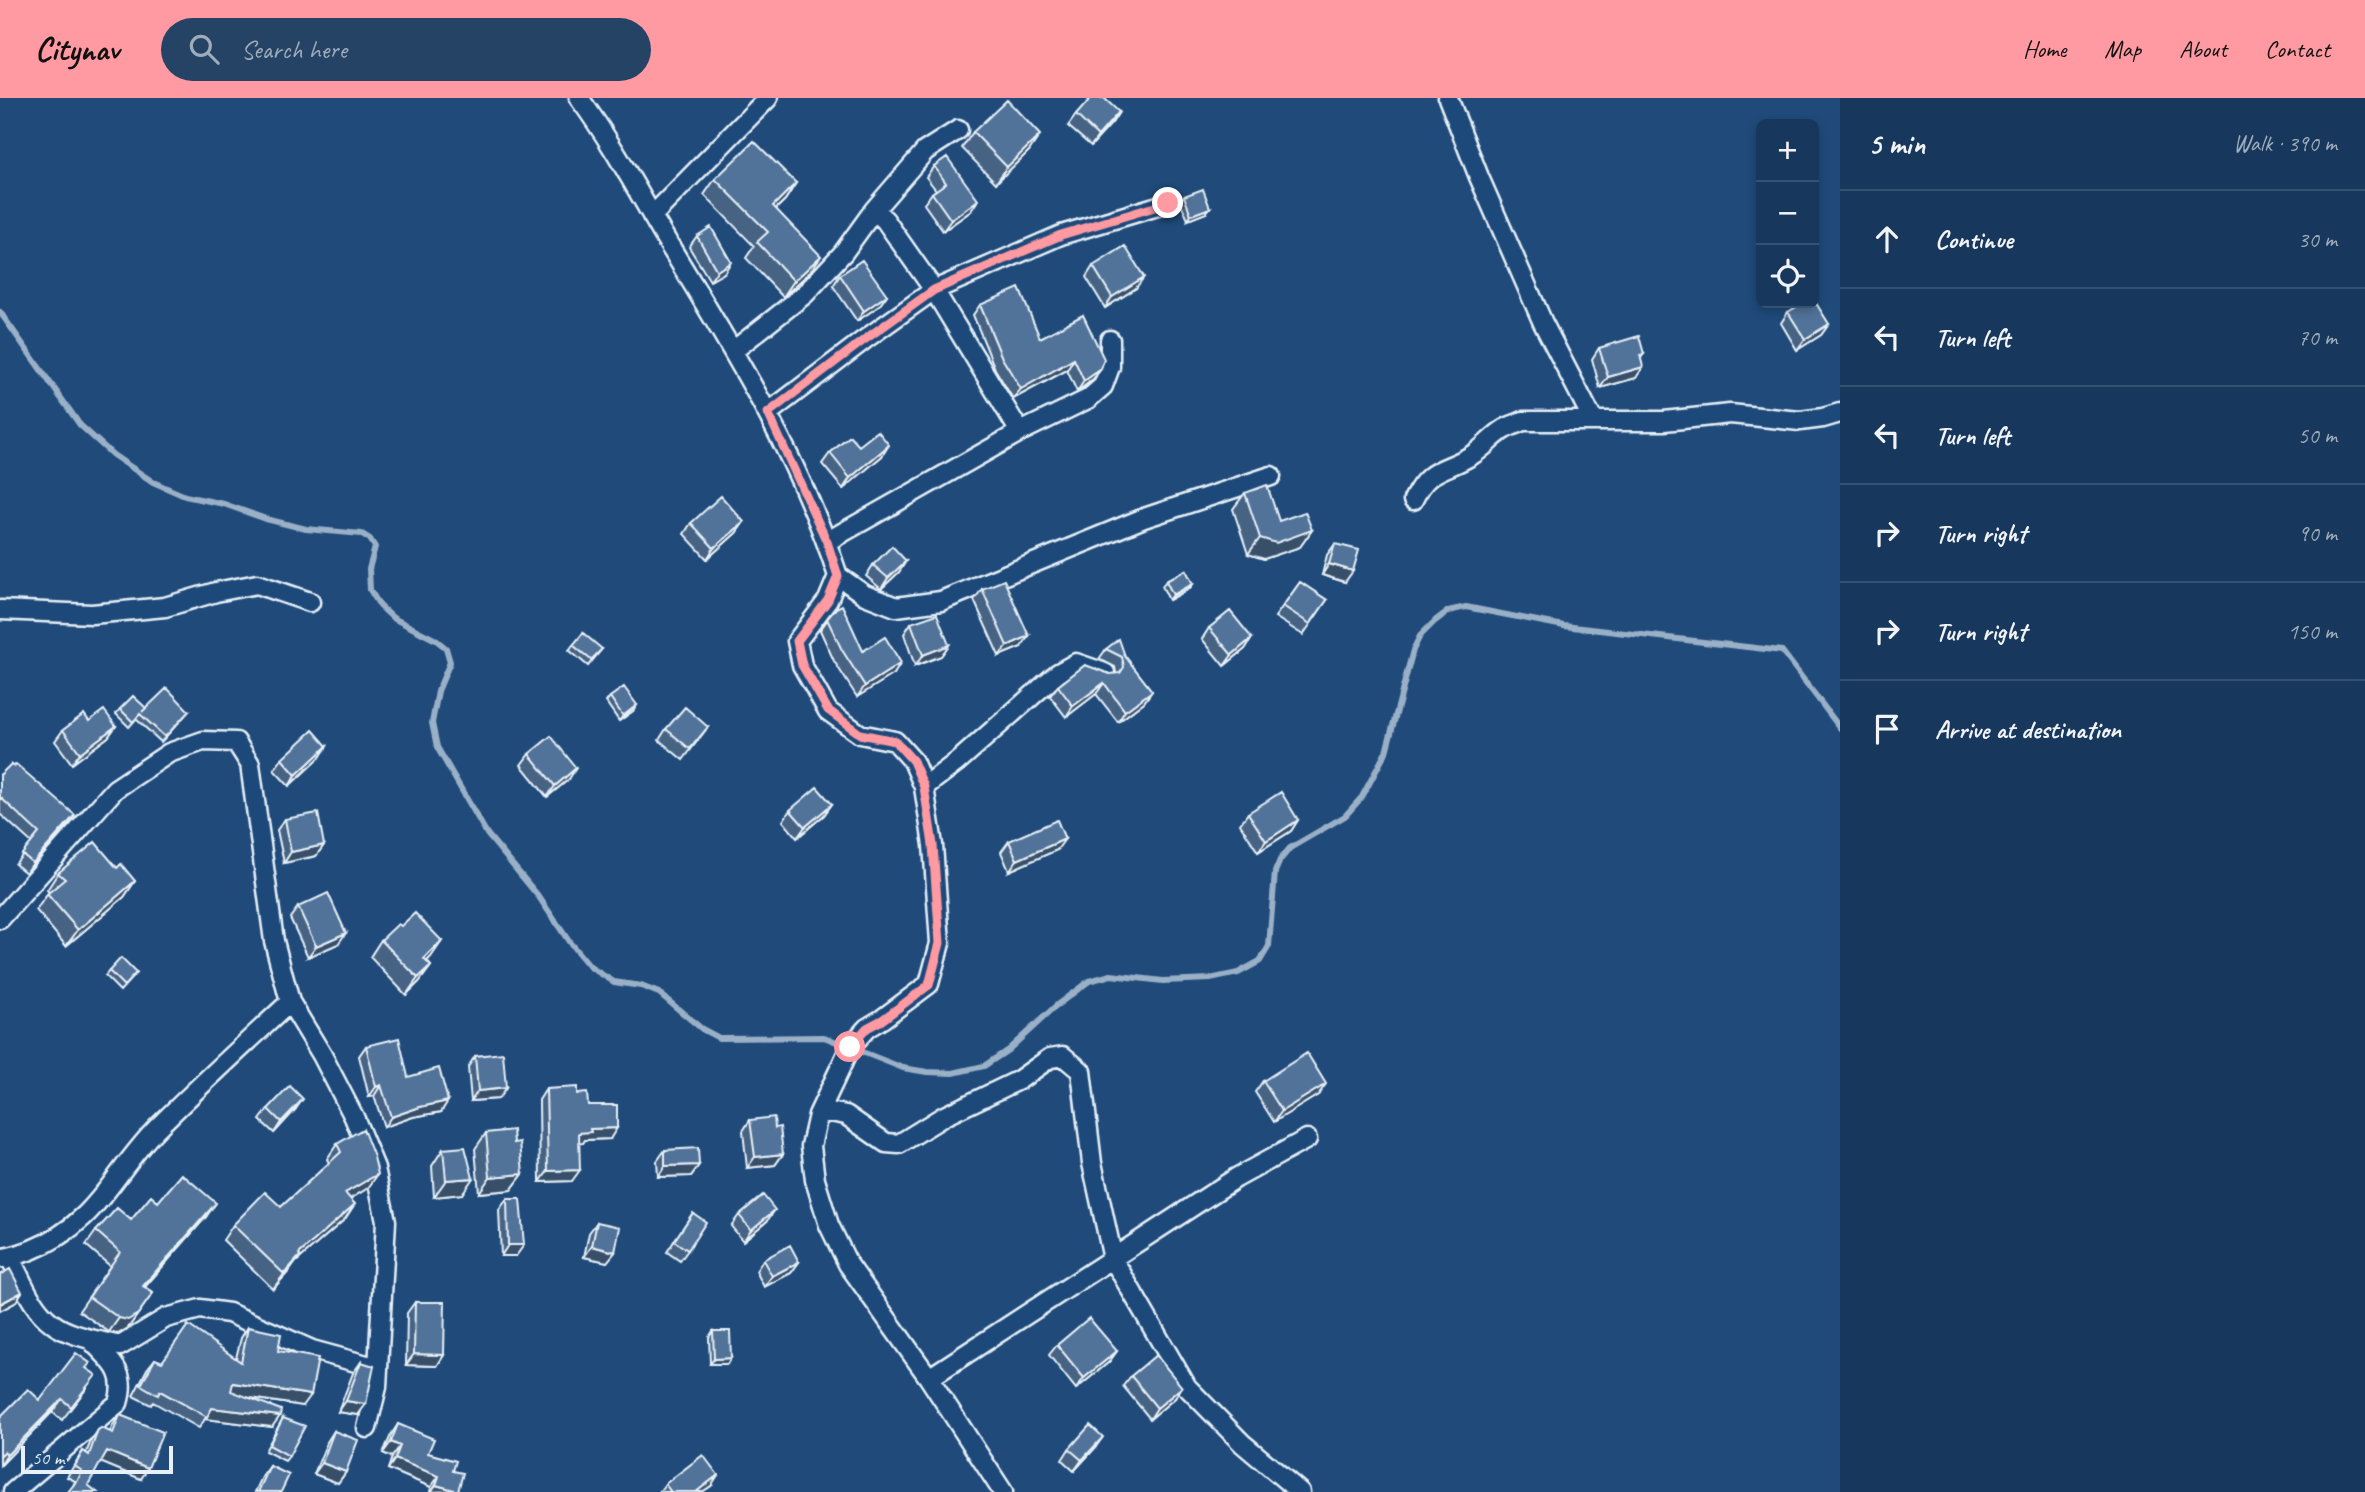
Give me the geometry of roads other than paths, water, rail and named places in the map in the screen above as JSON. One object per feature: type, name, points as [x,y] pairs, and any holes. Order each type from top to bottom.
[{"type":"street","points":[[579,98],[768,413],[827,542],[838,576],[865,595],[896,607],[941,601],[1144,518],[1271,476]]},
{"type":"street","points":[[652,216],[768,98]]},
{"type":"street","points":[[1448,98],[1479,177],[1543,323],[1593,420]]},
{"type":"street","points":[[733,351],[805,294],[843,253],[874,211],[925,151],[958,130]]},
{"type":"street","points":[[768,413],[934,290],[1061,235],[1168,203]]},
{"type":"street","points":[[874,211],[885,220],[934,290],[1020,432]]},
{"type":"street","points":[[827,542],[1020,432],[1088,399],[1103,386],[1110,367],[1110,340]]},
{"type":"street","points":[[1413,500],[1434,471],[1460,462],[1476,453],[1503,430],[1523,421],[1664,421],[1730,414],[1800,421],[1840,413]]},
{"type":"street","points":[[838,576],[828,600],[797,641],[802,665],[828,710],[860,734],[895,741],[913,761],[924,787],[933,845],[940,943],[929,985],[867,1028],[850,1047],[818,1115],[811,1146],[815,1180],[829,1225],[848,1264],[929,1378],[1003,1492]]},
{"type":"street","points":[[0,610],[92,614],[164,607],[257,584],[310,602]]},
{"type":"street","points":[[924,787],[957,762],[1058,673],[1076,663],[1106,674]]},
{"type":"street","points":[[0,919],[115,789],[169,752],[202,741],[236,742],[250,764],[274,941],[290,1002],[322,1055],[354,1117],[375,1168],[386,1221],[377,1387],[367,1429]]},
{"type":"street","points":[[290,1002],[154,1131],[103,1198],[71,1229],[41,1246],[5,1258],[35,1306],[53,1324],[89,1339],[120,1346],[166,1318],[200,1309],[229,1313],[312,1350],[378,1368]]},
{"type":"street","points":[[818,1115],[830,1112],[846,1115],[886,1143],[899,1144],[944,1116],[1019,1080],[1050,1058],[1063,1056],[1081,1071],[1092,1163],[1113,1259],[1187,1387],[1242,1443],[1300,1492]]},
{"type":"street","points":[[929,1378],[1236,1178],[1307,1139]]},
{"type":"street","points":[[13,1492],[118,1403],[123,1388],[119,1371],[89,1339]]},
{"type":"waterway","points":[[0,312],[80,425],[113,455],[153,482],[185,496],[224,504],[266,519],[306,529],[362,534],[370,539],[375,547],[369,569],[370,590],[380,606],[393,618],[446,648],[450,662],[438,691],[432,723],[437,747],[487,834],[539,897],[590,967],[614,982],[641,986],[659,993],[702,1029],[719,1038],[824,1037],[903,1068],[953,1073],[984,1066],[1008,1050],[1057,1005],[1089,981],[1111,975],[1163,981],[1210,979],[1238,973],[1260,961],[1269,946],[1275,872],[1280,860],[1290,848],[1345,816],[1362,797],[1386,752],[1413,650],[1420,636],[1448,611],[1466,607],[1564,626],[1782,651],[1840,728]]}]
